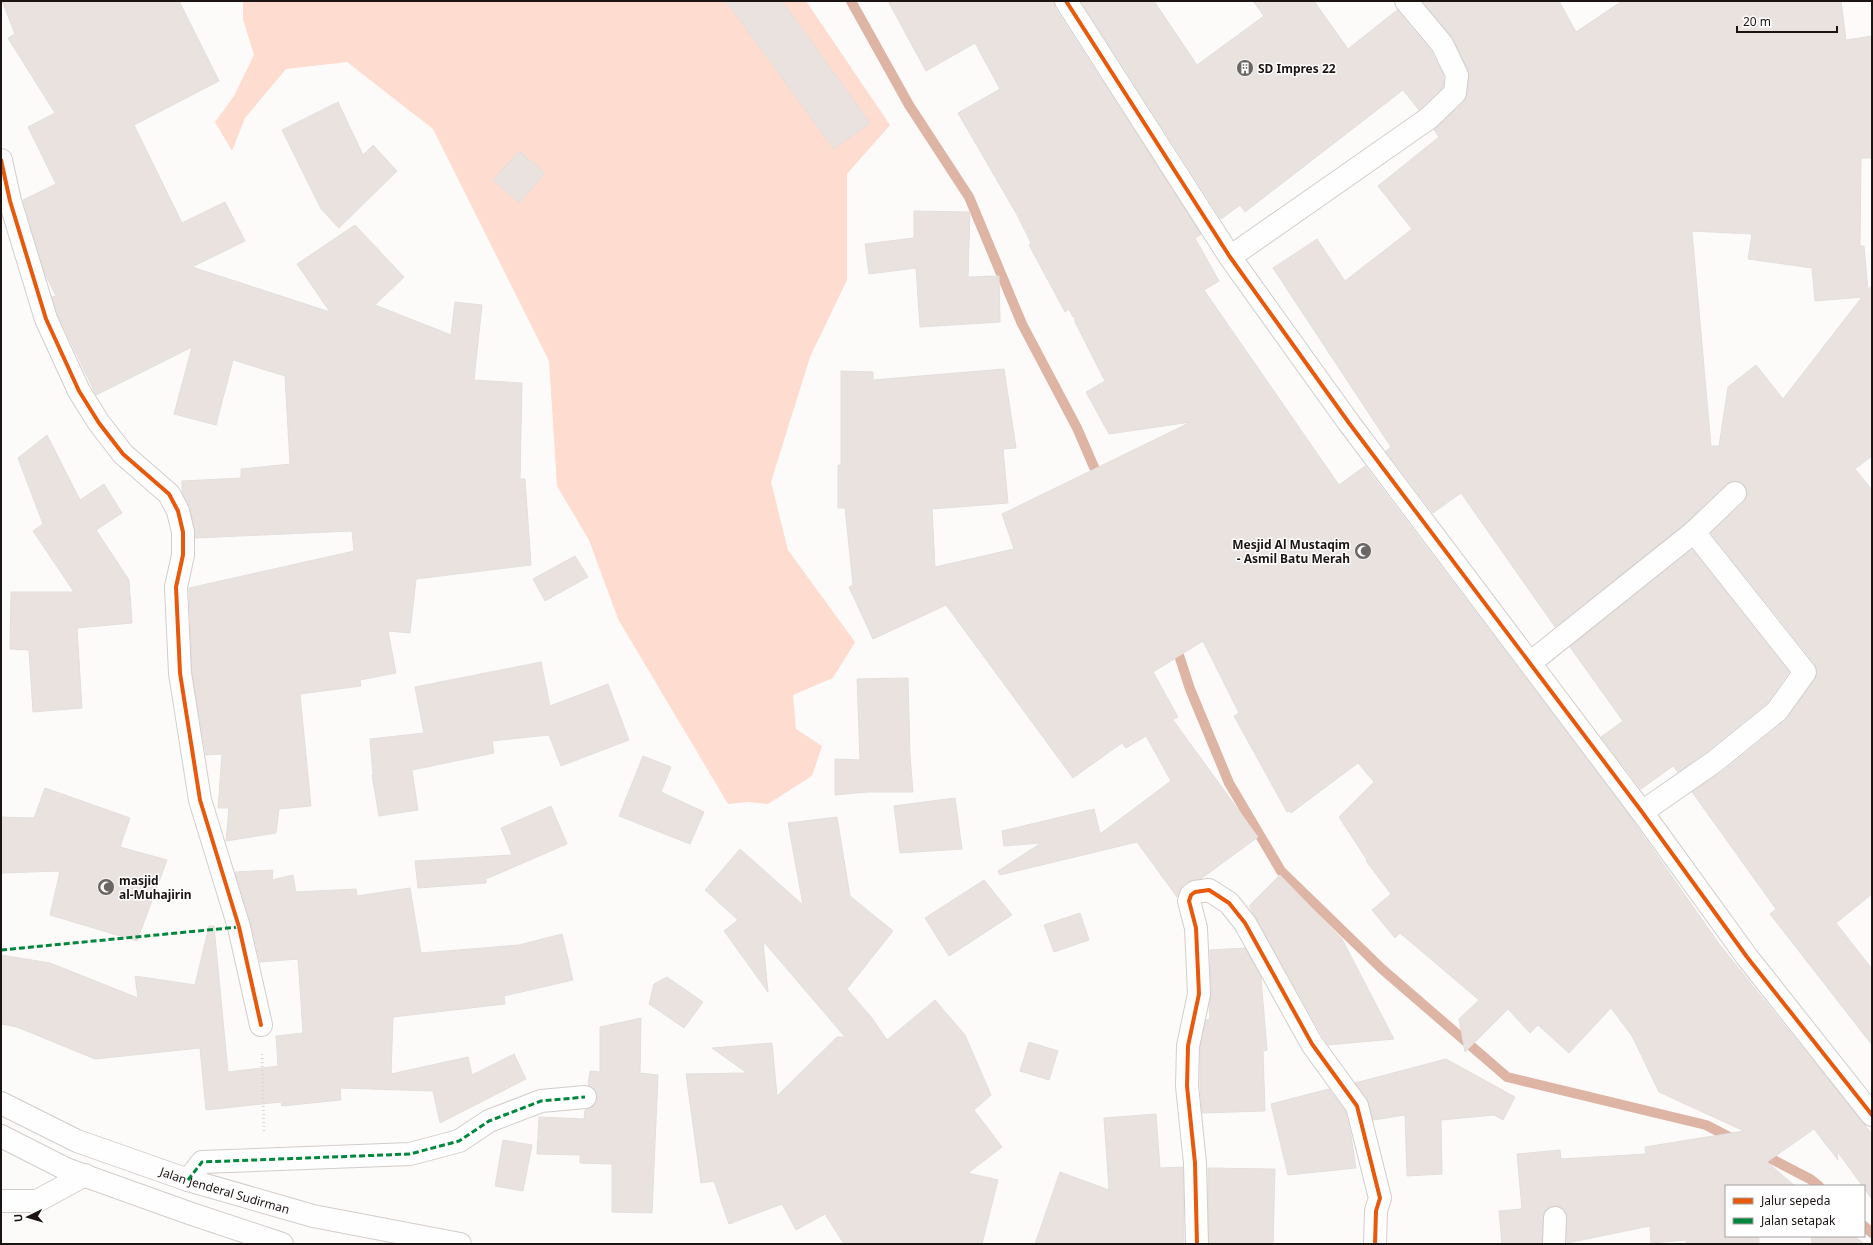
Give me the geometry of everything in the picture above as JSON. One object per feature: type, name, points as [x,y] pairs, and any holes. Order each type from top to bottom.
[{"type":"main road","points":[[1066,1],[1230,257],[1349,423],[1642,812],[1748,957],[1872,1115]]},
{"type":"main road","points":[[1230,257],[1423,123],[1456,93],[1457,74],[1442,44],[1406,1]]},
{"type":"main road","points":[[1,160],[10,200],[46,319],[79,391],[99,423],[123,454],[169,494],[178,511],[183,532],[183,555],[176,587],[180,672],[200,800],[239,927],[261,1025]]},
{"type":"main road","points":[[1530,663],[1694,532],[1735,493]]},
{"type":"main road","points":[[1642,812],[1714,762],[1777,711],[1805,672],[1694,532]]},
{"type":"main road","points":[[1197,1244],[1195,1163],[1187,1086],[1188,1046],[1199,994],[1196,928],[1189,901],[1191,895],[1195,892],[1208,890],[1229,903],[1245,923],[1312,1044],[1357,1106],[1380,1198],[1376,1211],[1375,1244]]},
{"type":"main road","points":[[188,1180],[202,1162],[410,1154],[459,1141],[489,1121],[541,1101],[585,1097]]},
{"type":"main road","name":"Jalan Jenderal Sudirman","points":[[1,1103],[77,1141],[188,1180],[313,1216],[460,1244]]},
{"type":"main road","points":[[1,1136],[66,1169],[189,1213],[282,1244]]},
{"type":"main road","points":[[1,1201],[37,1202],[85,1175]]},
{"type":"main road","points":[[1554,1244],[1555,1218]]},
{"type":"path","points":[[261,1025],[265,1160]]},
{"type":"shaded area","points":[[243,1],[806,1],[890,125],[847,174],[847,280],[810,357],[771,482],[788,550],[855,642],[833,678],[793,695],[796,729],[822,746],[812,776],[768,804],[748,802],[728,804],[618,619],[589,540],[557,486],[549,361],[433,129],[347,62],[286,69],[245,118],[232,151],[215,122],[234,96],[254,55],[243,19]]},
{"type":"building","points":[[2,1],[179,1],[219,81],[134,125],[182,223],[225,202],[245,241],[192,267],[330,312],[297,264],[355,225],[404,277],[375,305],[451,335],[455,302],[482,305],[474,380],[522,383],[520,479],[525,479],[531,565],[416,579],[410,633],[388,631],[396,673],[360,680],[361,686],[300,694],[311,806],[279,809],[276,833],[226,841],[229,808],[218,808],[222,754],[206,755],[192,672],[189,588],[354,551],[352,531],[196,538],[190,508],[182,492],[182,481],[241,478],[241,469],[290,464],[285,376],[233,360],[216,425],[174,414],[192,347],[96,395],[58,315],[52,297],[56,296],[45,274],[23,200],[56,184],[28,127],[55,113],[8,38],[15,34]]},
{"type":"building","points":[[726,1],[782,1],[870,123],[834,149]]},
{"type":"building","points":[[888,1],[1054,1],[1055,8],[1201,234],[1195,238],[1219,281],[1204,290],[1339,485],[1365,466],[1628,814],[1720,945],[1872,1134],[1872,1199],[1865,1189],[1865,1185],[1862,1185],[1837,1151],[1838,1160],[1814,1129],[1767,1162],[1794,1185],[1725,1185],[1725,1237],[1759,1237],[1759,1244],[1686,1244],[1686,1240],[1651,1243],[1650,1226],[1567,1243],[1566,1213],[1561,1207],[1555,1206],[1549,1207],[1544,1212],[1542,1244],[1502,1244],[1499,1211],[1522,1209],[1517,1154],[1560,1150],[1561,1159],[1646,1154],[1645,1147],[1744,1131],[1659,1092],[1632,1036],[1611,1008],[1569,1053],[1538,1025],[1530,1033],[1508,1009],[1465,1052],[1459,1019],[1479,1000],[1400,933],[1395,938],[1372,910],[1391,894],[1366,861],[1367,860],[1339,817],[1374,782],[1358,763],[1291,813],[1290,811],[1287,812],[1234,716],[1239,713],[1203,641],[1153,672],[1178,717],[1173,720],[1258,837],[1202,878],[1183,885],[1177,897],[1137,842],[1000,875],[998,871],[1041,843],[1004,846],[1002,831],[1094,809],[1100,834],[1171,781],[1146,736],[1126,748],[1122,743],[1073,778],[946,605],[873,639],[849,587],[853,585],[845,508],[838,508],[838,465],[841,465],[841,371],[873,372],[873,380],[1004,369],[1016,448],[1003,449],[1008,503],[932,509],[935,567],[1014,549],[1002,514],[1191,422],[1109,434],[1086,392],[1105,381],[1075,322],[1075,317],[1073,317],[1069,309],[1065,312],[1029,245],[1031,243],[1016,213],[958,113],[1000,89],[975,43],[926,71]]},
{"type":"building","points":[[1081,1],[1154,1],[1197,65],[1264,16],[1253,1],[1314,1],[1348,49],[1397,10],[1431,51],[1444,77],[1443,87],[1419,110],[1403,90],[1245,212],[1240,205],[1221,219]]},
{"type":"building","points":[[1422,1],[1559,1],[1576,32],[1622,1],[1841,1],[1846,40],[1872,36],[1872,158],[1861,158],[1860,246],[1864,246],[1868,290],[1872,285],[1872,456],[1855,469],[1872,490],[1872,894],[1836,923],[1872,969],[1872,1045],[1770,914],[1776,909],[1692,792],[1722,772],[1785,721],[1815,679],[1817,672],[1815,664],[1711,533],[1744,502],[1747,496],[1747,490],[1744,485],[1738,481],[1732,481],[1726,484],[1686,523],[1555,627],[1461,493],[1433,513],[1386,451],[1391,447],[1273,268],[1317,239],[1345,281],[1412,229],[1378,186],[1439,137],[1434,130],[1464,102],[1467,94],[1469,76],[1468,70],[1453,38]],"holes":[[[1692,231],[1752,234],[1748,259],[1812,268],[1815,301],[1862,297],[1783,399],[1756,365],[1728,387],[1719,446],[1711,446]]]},
{"type":"building","points":[[338,102],[363,155],[373,145],[397,171],[339,228],[321,209],[282,130]]},
{"type":"building","points":[[519,151],[545,173],[519,203],[493,180]]},
{"type":"building","points":[[914,211],[970,212],[968,277],[999,276],[1000,322],[920,327],[916,268],[869,274],[865,244],[914,238]]},
{"type":"building","points":[[47,435],[80,500],[104,484],[122,513],[96,530],[129,580],[132,623],[77,628],[82,708],[33,712],[29,650],[10,649],[11,592],[74,592],[33,531],[43,524],[18,458]]},
{"type":"building","points":[[1692,550],[1789,672],[1768,702],[1706,752],[1678,772],[1673,766],[1641,789],[1601,737],[1623,721],[1570,647]]},
{"type":"building","points":[[575,556],[588,577],[545,601],[533,579]]},
{"type":"building","points":[[541,662],[550,706],[608,684],[629,740],[561,766],[549,735],[492,741],[494,753],[412,770],[418,810],[379,816],[372,775],[370,739],[424,733],[415,687]]},
{"type":"building","points":[[908,678],[910,755],[913,792],[867,792],[835,795],[835,759],[860,760],[857,679]]},
{"type":"building","points":[[643,756],[671,767],[661,792],[704,812],[690,844],[619,816]]},
{"type":"building","points":[[45,788],[130,818],[120,847],[167,860],[137,941],[50,915],[60,871],[1,873],[1,817],[34,818]]},
{"type":"building","points":[[955,798],[962,849],[900,853],[894,806]]},
{"type":"building","points":[[551,806],[567,844],[486,879],[486,883],[418,888],[415,861],[512,855],[501,828]]},
{"type":"building","points":[[837,817],[850,896],[893,931],[847,989],[872,1018],[887,1040],[935,1000],[965,1035],[991,1095],[974,1110],[1002,1147],[968,1173],[998,1180],[982,1244],[844,1244],[825,1214],[796,1230],[782,1204],[729,1224],[714,1181],[701,1183],[686,1074],[747,1073],[712,1048],[772,1043],[777,1096],[837,1037],[845,1037],[763,941],[768,992],[724,931],[738,920],[705,890],[740,849],[803,905],[788,823]]},
{"type":"building","points":[[273,870],[272,880],[293,875],[296,892],[356,889],[357,896],[410,888],[421,953],[519,945],[562,934],[573,980],[504,996],[505,1004],[393,1017],[391,1074],[468,1057],[472,1075],[514,1054],[526,1079],[440,1123],[433,1091],[340,1088],[341,1100],[282,1106],[281,1102],[206,1110],[200,1048],[95,1059],[17,1027],[1,1024],[1,955],[50,963],[138,998],[135,976],[195,985],[209,926],[214,926],[228,1072],[278,1066],[276,1036],[303,1033],[298,959],[260,962],[251,923],[235,872]]},
{"type":"building","points":[[1280,875],[1342,939],[1394,1039],[1328,1045],[1249,906]]},
{"type":"building","points":[[984,880],[1012,915],[949,956],[925,918]]},
{"type":"building","points":[[1080,913],[1089,940],[1054,952],[1044,925]]},
{"type":"building","points":[[1245,948],[1261,977],[1267,1050],[1263,1051],[1265,1111],[1202,1113],[1200,1047],[1206,1020],[1210,1019],[1210,950]]},
{"type":"building","points":[[667,977],[703,1002],[684,1028],[649,1004],[654,984]]},
{"type":"building","points":[[641,1018],[640,1073],[658,1075],[652,1213],[612,1212],[612,1164],[580,1163],[580,1155],[537,1154],[539,1117],[584,1119],[585,1110],[592,1107],[596,1103],[597,1096],[595,1090],[588,1085],[590,1071],[600,1072],[600,1027]]},
{"type":"building","points":[[1029,1042],[1058,1051],[1049,1080],[1020,1071]]},
{"type":"building","points":[[1446,1059],[1515,1097],[1503,1120],[1494,1115],[1441,1120],[1442,1174],[1407,1176],[1405,1115],[1373,1120],[1367,1099],[1355,1083]]},
{"type":"building","points":[[1329,1089],[1345,1111],[1351,1135],[1356,1168],[1288,1175],[1271,1104]]},
{"type":"building","points":[[1156,1114],[1160,1168],[1183,1167],[1184,1244],[1035,1244],[1060,1172],[1109,1190],[1104,1118]]},
{"type":"building","points":[[503,1140],[532,1145],[523,1191],[495,1186]]},
{"type":"building","points":[[1208,1168],[1275,1169],[1273,1244],[1209,1244]]},
{"type":"building","points":[[1811,1237],[1856,1237],[1864,1244],[1812,1244]]},
{"type":"waterway","points":[[851,1],[909,105],[969,197],[1022,324],[1077,428],[1100,481]]},
{"type":"waterway","points":[[1175,643],[1190,689],[1229,783],[1281,871],[1382,969],[1507,1077],[1706,1125],[1735,1140]]},
{"type":"waterway","points":[[1760,1153],[1810,1179],[1818,1185]]},
{"type":"waterway","points":[[1865,1227],[1872,1233]]},
{"type":"marked path","points":[[1,950],[239,927]]},
{"type":"marked path","points":[[188,1180],[202,1162],[410,1154],[459,1141],[489,1121],[541,1101],[585,1097]]},
{"type":"cycle path","points":[[1066,1],[1230,257],[1349,423],[1642,812],[1747,957],[1872,1115]]},
{"type":"cycle path","points":[[1,160],[10,201],[46,319],[79,391],[99,423],[123,454],[169,494],[178,511],[183,532],[183,555],[176,587],[180,673],[200,800],[239,927],[261,1025]]},
{"type":"cycle path","points":[[1197,1244],[1195,1163],[1187,1086],[1188,1046],[1199,994],[1196,928],[1189,901],[1191,895],[1195,892],[1209,890],[1229,903],[1245,923],[1312,1044],[1357,1106],[1380,1198],[1376,1211],[1375,1244]]},
{"type":"place","name":"SD Impres 22","points":[[1245,68]]},
{"type":"place","name":"Mesjid Al Mustaqim - Asmil Batu Merah","points":[[1363,551]]},
{"type":"place","name":"masjid al-Muhajirin","points":[[106,887]]}]
